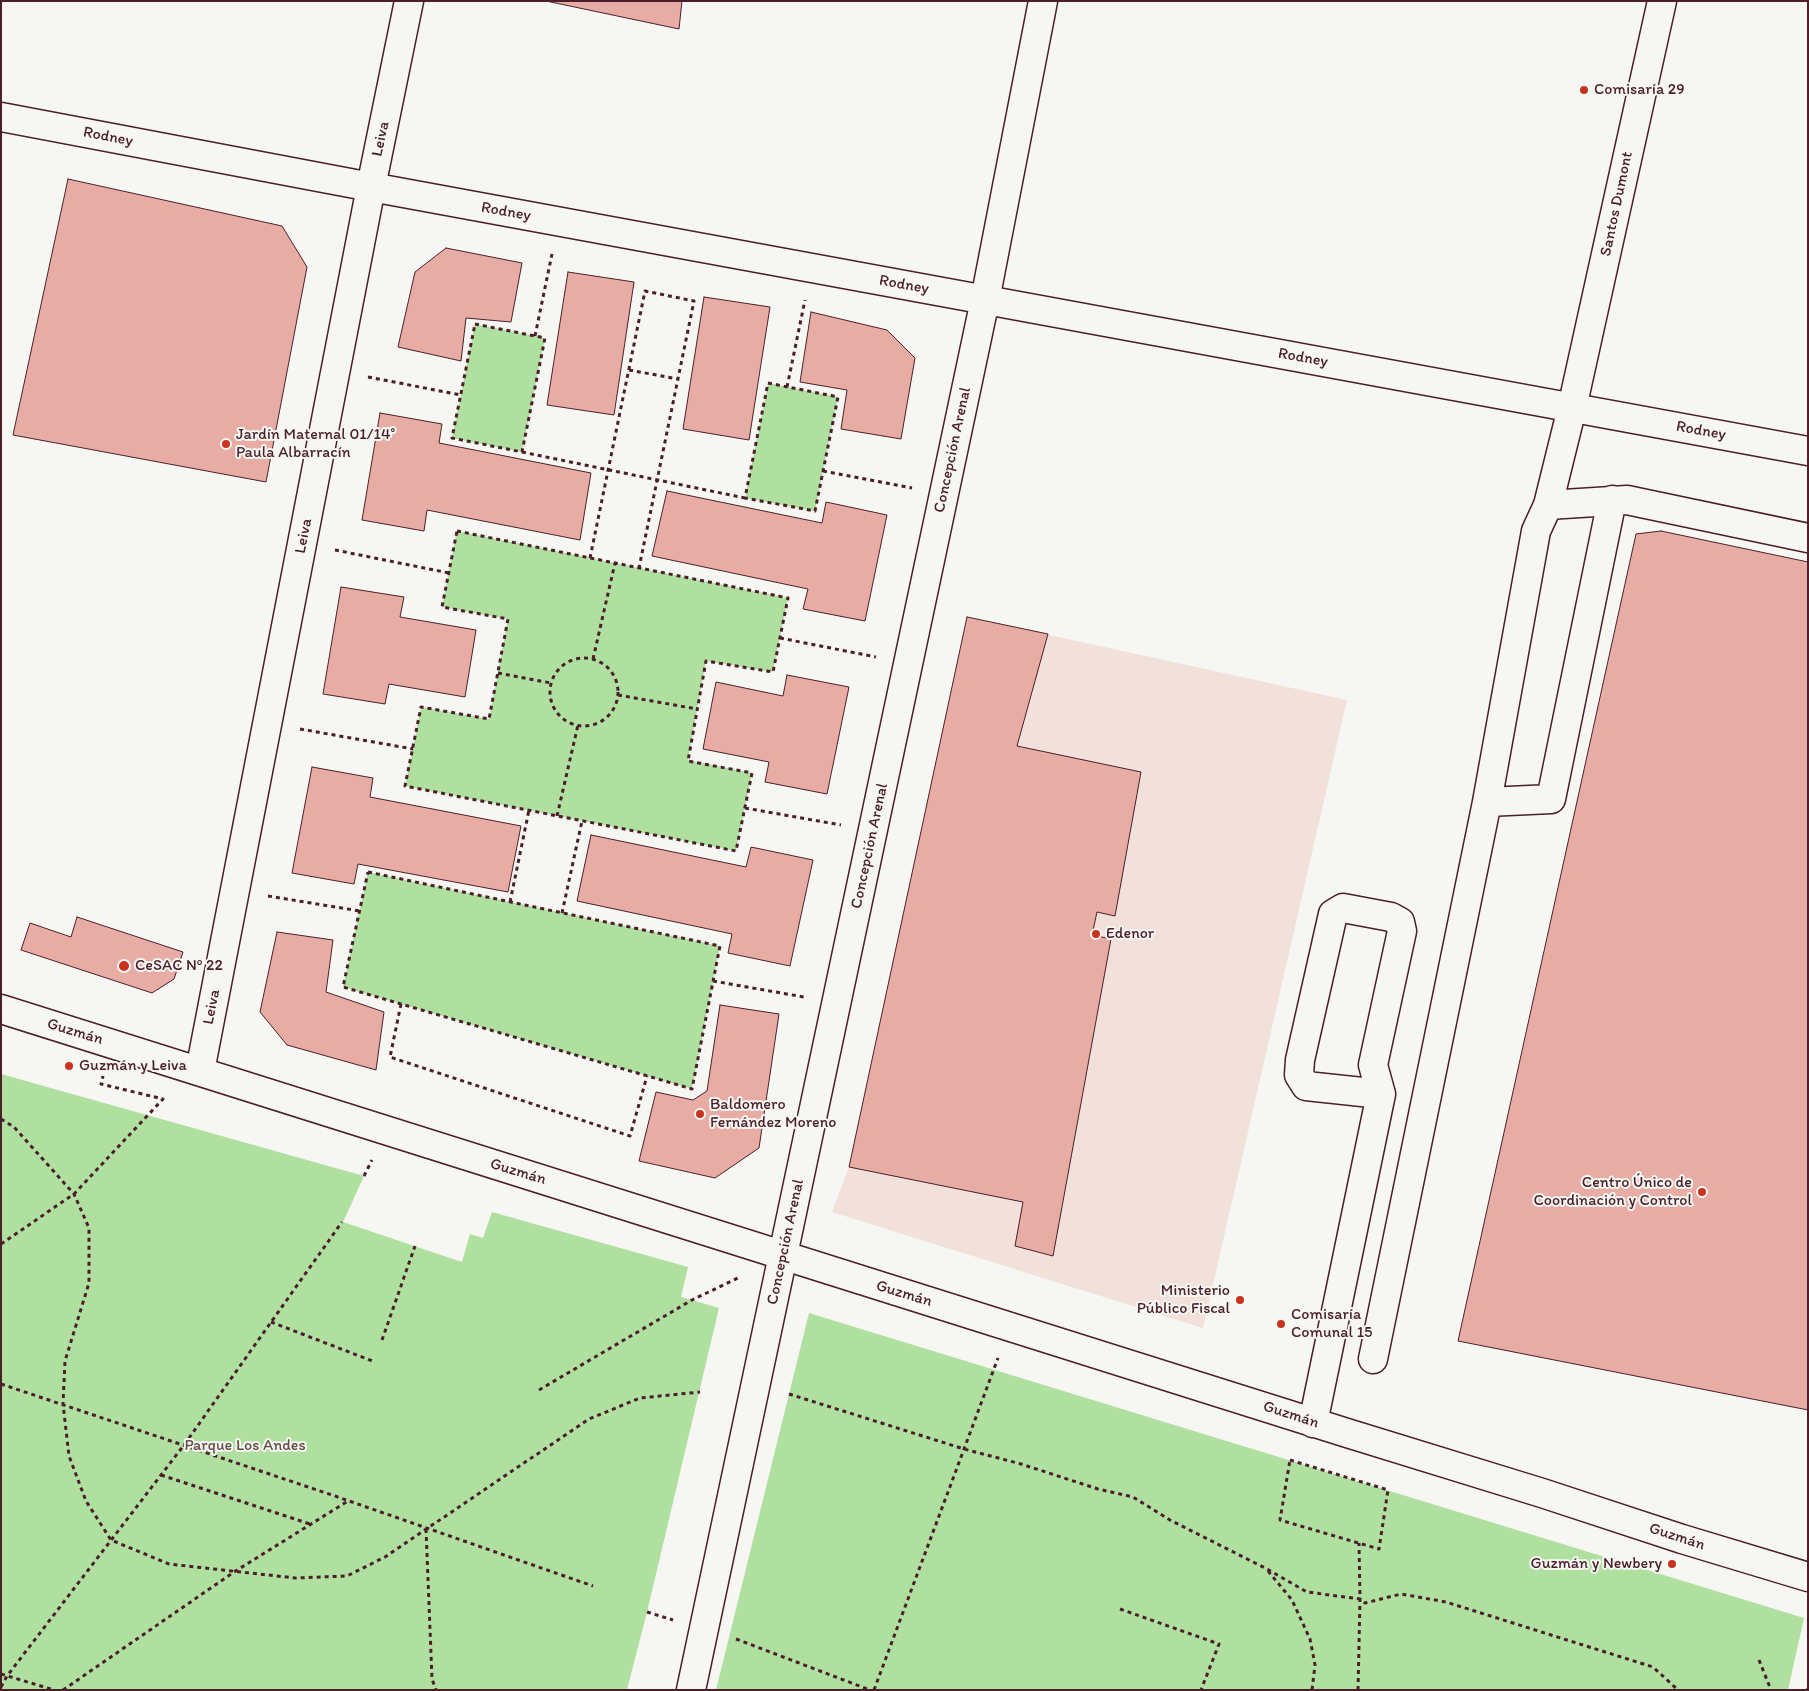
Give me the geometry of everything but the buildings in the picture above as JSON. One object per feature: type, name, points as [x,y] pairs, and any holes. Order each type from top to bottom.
[{"type":"street","name":"Leiva","points":[[200,1071],[371,187],[409,1]]},
{"type":"street","name":"Concepción Arenal","points":[[691,1690],[985,300],[1043,1]]},
{"type":"street","name":"Santos Dumont","points":[[1373,1359],[1487,802],[1536,531],[1548,504],[1572,408],[1662,1]]},
{"type":"street","name":"Rodney","points":[[1,117],[557,222],[1808,451]]},
{"type":"street","points":[[1487,802],[1551,800],[1612,500]]},
{"type":"street","points":[[1548,504],[1627,500],[1808,538]]},
{"type":"street","points":[[1313,1423],[1381,1094],[1373,1065],[1402,930],[1400,922],[1391,917],[1343,908],[1332,914],[1300,1060],[1299,1075],[1306,1086],[1381,1094]]},
{"type":"street","name":"Guzmán","points":[[1,1009],[1313,1423],[1542,1493],[1682,1539],[1808,1577]]},
{"type":"path","points":[[536,336],[557,222]]},
{"type":"path","points":[[787,387],[810,268]]},
{"type":"path","points":[[590,558],[645,291],[694,301],[639,568]]},
{"type":"path","points":[[522,452],[545,338],[475,324],[452,438],[745,498],[815,511],[838,397],[768,383],[745,498]]},
{"type":"path","points":[[336,370],[461,396]]},
{"type":"path","points":[[629,370],[678,379]]},
{"type":"path","points":[[823,471],[944,494]]},
{"type":"path","points":[[457,532],[590,558],[788,598],[773,672],[706,661],[688,761],[752,772],[736,851],[405,786],[421,707],[489,719],[508,619],[442,606],[457,532]]},
{"type":"path","points":[[303,543],[448,573]]},
{"type":"path","points":[[593,659],[615,563]]},
{"type":"path","points":[[780,638],[908,664]]},
{"type":"path","points":[[593,659],[610,669],[615,676],[618,686],[617,704],[605,719],[587,726],[567,722],[552,705],[550,694],[551,682],[563,665],[572,660],[593,659]]},
{"type":"path","points":[[498,673],[551,682]]},
{"type":"path","points":[[618,695],[697,709]]},
{"type":"path","points":[[267,723],[413,749]]},
{"type":"path","points":[[557,816],[578,725]]},
{"type":"path","points":[[745,808],[873,831]]},
{"type":"path","points":[[510,902],[529,810]]},
{"type":"path","points":[[562,913],[582,821]]},
{"type":"path","points":[[368,872],[720,946],[692,1088],[343,987],[360,912],[368,872]]},
{"type":"path","points":[[235,889],[360,912]]},
{"type":"path","points":[[713,981],[837,1003]]},
{"type":"path","points":[[400,1004],[390,1057],[630,1136],[647,1076]]},
{"type":"path","points":[[1,1244],[74,1194],[163,1099],[101,1084],[112,1044]]},
{"type":"path","points":[[1,1119],[14,1127],[74,1194],[89,1228],[88,1283],[65,1361],[62,1404],[68,1456],[86,1500],[111,1540],[169,1564],[295,1578],[347,1576],[385,1557],[589,1419],[640,1398],[700,1392]]},
{"type":"path","points":[[1,1687],[7,1676],[184,1445],[342,1222]]},
{"type":"path","points":[[382,1340],[416,1246]]},
{"type":"path","points":[[538,1390],[692,1300],[783,1256]]},
{"type":"path","points":[[271,1322],[375,1362]]},
{"type":"path","points":[[647,1612],[775,1653],[872,1690],[1011,1327]]},
{"type":"path","points":[[1,1384],[349,1501],[592,1586]]},
{"type":"path","points":[[789,1394],[964,1449],[1022,1464],[1098,1489],[1132,1497],[1170,1520],[1267,1569],[1307,1592],[1360,1599],[1365,1603],[1401,1594],[1446,1602],[1653,1667],[1678,1690]]},
{"type":"path","points":[[1290,1460],[1388,1490],[1379,1549],[1359,1543],[1280,1520],[1290,1460]]},
{"type":"path","points":[[160,1476],[310,1524]]},
{"type":"path","points":[[63,1690],[234,1572],[349,1501]]},
{"type":"path","points":[[426,1528],[432,1679],[436,1690]]},
{"type":"path","points":[[1358,1690],[1359,1543]]},
{"type":"path","points":[[1267,1569],[1292,1600],[1310,1639],[1315,1665],[1312,1690]]},
{"type":"path","points":[[1120,1609],[1219,1644],[1201,1690]]},
{"type":"path","points":[[1759,1660],[1772,1690]]},
{"type":"path","points":[[1,1674],[54,1690]]},
{"type":"shaded area","name":"Edenor","points":[[967,617],[1347,700],[1203,1328],[832,1212],[849,1167]]},
{"type":"green space","points":[[475,324],[545,338],[522,452],[452,438]]},
{"type":"green space","points":[[768,383],[838,397],[815,511],[745,498]]},
{"type":"green space","points":[[457,531],[788,598],[773,672],[706,661],[688,760],[752,773],[736,851],[405,786],[421,707],[489,719],[508,619],[442,607]]},
{"type":"green space","points":[[368,872],[720,946],[692,1089],[343,987]]},
{"type":"green space","name":"Parque Los Andes","points":[[1,1074],[364,1176],[343,1222],[462,1262],[470,1234],[483,1238],[492,1212],[688,1267],[681,1297],[719,1308],[627,1690],[1,1690]]},
{"type":"green space","points":[[809,1313],[1804,1618],[1788,1690],[716,1690]]},
{"type":"place","name":"Comisaría 29","points":[[1584,90]]},
{"type":"place","name":"Jardín Maternal 01/14° Paula Albarracín","points":[[226,444]]},
{"type":"place","name":"Edenor","points":[[1096,934]]},
{"type":"place","name":"CeSAC Nº 22","points":[[124,966]]},
{"type":"place","name":"Guzmán y Leiva","points":[[69,1066]]},
{"type":"place","name":"Baldomero Fernández Moreno","points":[[700,1114]]},
{"type":"place","name":"Centro Único de Coordinación y Control","points":[[1702,1192]]},
{"type":"place","name":"Ministerio Público Fiscal","points":[[1240,1300]]},
{"type":"place","name":"Comisaría Comunal 15","points":[[1281,1324]]},
{"type":"place","name":"Guzmán y Newbery","points":[[1672,1564]]}]
